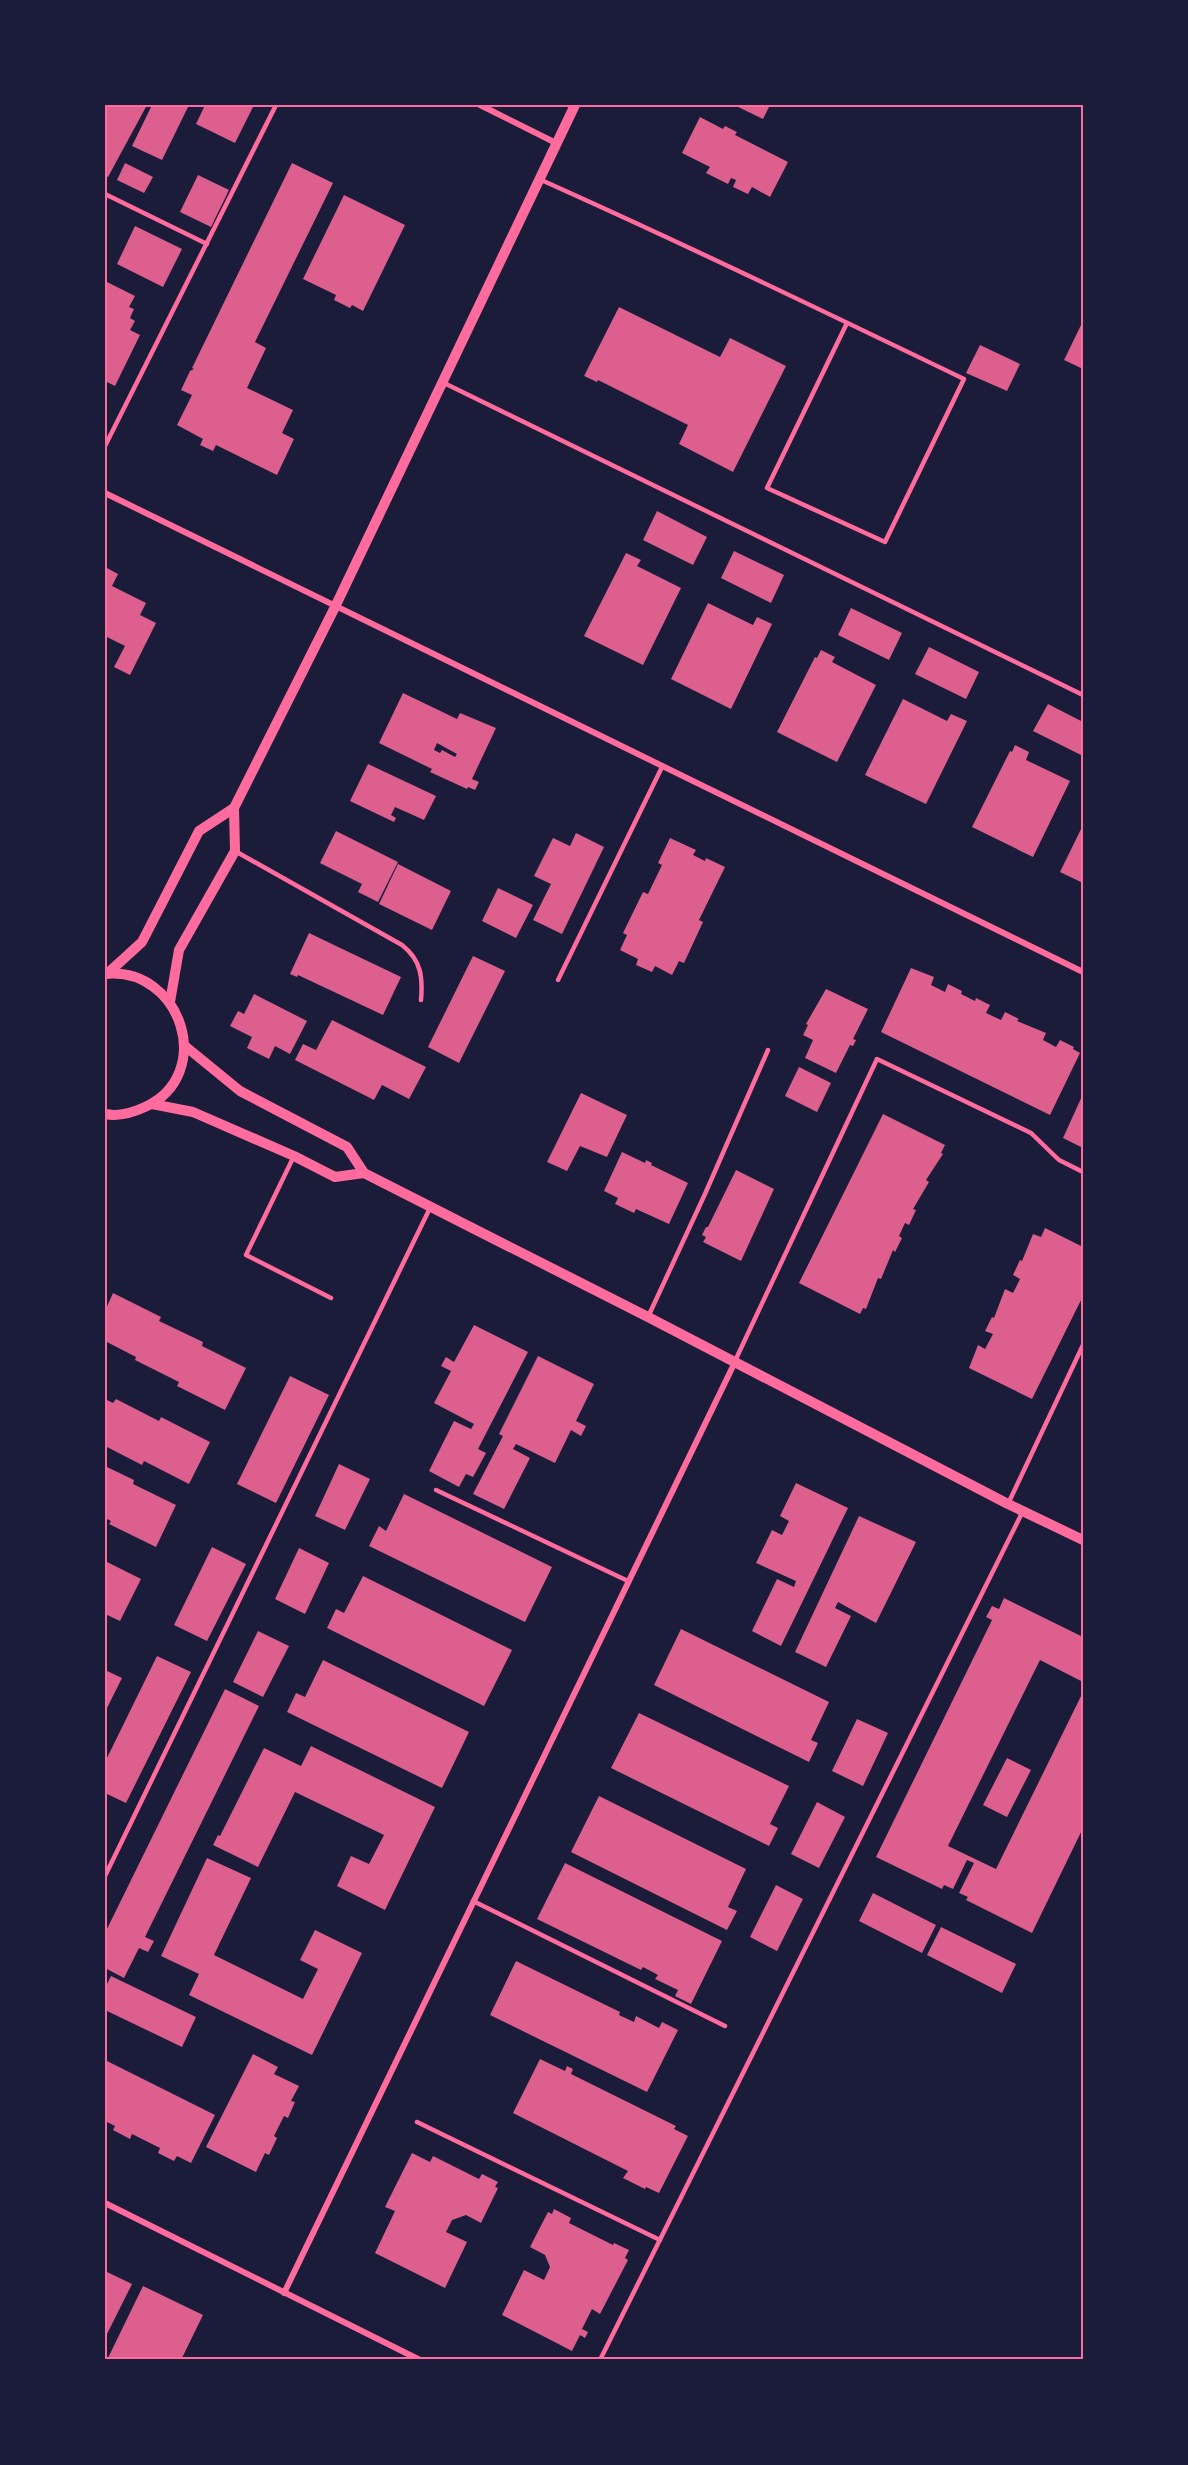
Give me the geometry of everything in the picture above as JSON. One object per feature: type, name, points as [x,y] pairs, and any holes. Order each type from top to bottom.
[{"type":"street","points":[[480,105],[556,143]]},
{"type":"street","points":[[170,1002],[179,950],[235,851],[234,808],[334,607],[575,105]]},
{"type":"street","points":[[105,493],[1083,972]]},
{"type":"street","points":[[106,974],[142,942],[199,831],[234,808]]},
{"type":"street","points":[[106,974],[132,975],[153,986],[170,1002],[181,1023],[184,1046],[180,1068],[169,1088],[152,1104],[132,1113],[106,1116]]},
{"type":"street","points":[[184,1046],[240,1091],[347,1147],[363,1173],[648,1317],[1008,1504],[1083,1540]]},
{"type":"street","points":[[152,1104],[193,1112],[294,1156],[335,1177],[363,1173]]},
{"type":"street","points":[[284,2293],[735,1362]]},
{"type":"street","points":[[105,2204],[420,2360]]},
{"type":"lane","points":[[105,446],[276,105]]},
{"type":"lane","points":[[539,179],[654,231],[847,323],[964,379],[885,542],[767,488],[847,323]]},
{"type":"lane","points":[[105,194],[207,244]]},
{"type":"lane","points":[[442,382],[1083,695]]},
{"type":"lane","points":[[558,980],[662,767]]},
{"type":"lane","points":[[235,851],[402,945],[417,960],[422,984],[421,1000]]},
{"type":"lane","points":[[648,1317],[768,1050]]},
{"type":"lane","points":[[735,1362],[877,1059],[1031,1133],[1059,1160],[1083,1172]]},
{"type":"lane","points":[[294,1156],[246,1255],[331,1298]]},
{"type":"lane","points":[[105,1876],[430,1208]]},
{"type":"lane","points":[[1008,1504],[1083,1345]]},
{"type":"lane","points":[[436,1490],[628,1581]]},
{"type":"lane","points":[[600,2360],[1023,1511]]},
{"type":"lane","points":[[473,1901],[725,2026]]},
{"type":"lane","points":[[417,2122],[660,2240]]},
{"type":"building","points":[[108,105],[147,105],[108,177],[105,176],[105,111]]},
{"type":"building","points":[[152,105],[189,105],[162,160],[132,146]]},
{"type":"building","points":[[205,105],[254,105],[235,143],[196,124]]},
{"type":"building","points":[[734,105],[770,105],[763,119]]},
{"type":"building","points":[[700,117],[723,129],[725,126],[737,132],[735,135],[788,162],[770,197],[752,187],[748,194],[733,187],[736,180],[731,178],[728,184],[706,173],[710,167],[682,153]]},
{"type":"building","points":[[125,163],[153,177],[144,193],[117,180]]},
{"type":"building","points":[[292,163],[333,183],[255,342],[266,348],[247,388],[293,410],[282,433],[294,439],[277,475],[216,445],[213,451],[200,445],[203,439],[177,425],[192,395],[181,390],[190,371],[194,369],[192,368]]},
{"type":"building","points":[[198,175],[229,190],[211,227],[180,212]]},
{"type":"building","points":[[344,195],[405,225],[363,311],[352,305],[350,308],[334,300],[336,295],[303,279]]},
{"type":"building","points":[[135,226],[182,249],[163,287],[117,264]]},
{"type":"building","points":[[105,281],[135,296],[129,307],[134,309],[130,318],[135,321],[130,330],[140,335],[115,386],[105,381]]},
{"type":"building","points":[[619,307],[720,357],[730,338],[786,366],[733,472],[679,444],[688,425],[598,380],[597,382],[584,376]]},
{"type":"building","points":[[1083,321],[1083,369],[1064,360]]},
{"type":"building","points":[[980,345],[1020,364],[1007,391],[966,373]]},
{"type":"building","points":[[657,511],[707,537],[693,565],[643,540]]},
{"type":"building","points":[[734,551],[784,575],[771,603],[721,578]]},
{"type":"building","points":[[626,553],[641,560],[637,566],[681,588],[643,665],[584,636]]},
{"type":"building","points":[[105,567],[118,574],[112,586],[146,603],[140,615],[156,623],[130,675],[114,667],[125,646],[105,636]]},
{"type":"building","points":[[708,603],[753,625],[757,617],[772,624],[731,709],[671,679]]},
{"type":"building","points":[[851,608],[902,633],[889,660],[838,635]]},
{"type":"building","points":[[929,647],[979,672],[966,699],[915,674]]},
{"type":"building","points":[[821,650],[835,657],[832,662],[876,685],[837,762],[777,732],[815,657],[817,658]]},
{"type":"building","points":[[403,693],[457,719],[460,713],[496,728],[472,779],[479,782],[475,790],[468,787],[467,789],[430,772],[432,769],[379,743]],"holes":[[[437,743],[457,754],[455,757],[442,750],[440,753],[434,750]]]},
{"type":"building","points":[[903,699],[947,721],[951,714],[967,721],[926,804],[865,775]]},
{"type":"building","points":[[1048,704],[1083,722],[1083,756],[1033,731]]},
{"type":"building","points":[[1015,745],[1029,752],[1026,760],[1070,781],[1033,857],[972,827]]},
{"type":"building","points":[[368,764],[436,796],[424,820],[395,807],[391,815],[396,818],[394,822],[350,801]]},
{"type":"building","points":[[1083,825],[1083,883],[1060,872]]},
{"type":"building","points":[[336,831],[398,862],[378,902],[358,892],[362,884],[320,863]]},
{"type":"building","points":[[576,833],[604,847],[562,934],[533,920],[551,884],[534,876],[553,838],[570,846]]},
{"type":"building","points":[[670,838],[696,850],[693,855],[725,867],[699,920],[703,922],[684,963],[679,961],[672,975],[655,966],[652,972],[636,965],[638,959],[620,950],[627,935],[623,933],[643,892],[648,894],[662,865],[658,863]]},
{"type":"building","points":[[398,864],[451,891],[432,930],[379,904]]},
{"type":"building","points":[[498,888],[533,905],[516,938],[482,921]]},
{"type":"building","points":[[309,933],[401,977],[383,1015],[298,975],[297,977],[290,974]]},
{"type":"building","points":[[473,956],[505,971],[459,1063],[428,1047]]},
{"type":"building","points":[[911,968],[934,977],[931,985],[945,992],[948,984],[975,1001],[976,998],[990,1005],[986,1013],[1001,1020],[1005,1012],[1019,1019],[1017,1021],[1046,1033],[1043,1040],[1056,1047],[1060,1040],[1080,1053],[1050,1115],[881,1032]]},
{"type":"building","points":[[826,989],[868,1009],[853,1039],[856,1040],[853,1046],[850,1045],[836,1073],[805,1058],[813,1040],[803,1035],[808,1025],[806,1024]]},
{"type":"building","points":[[254,994],[307,1021],[290,1054],[275,1046],[269,1059],[247,1048],[252,1037],[230,1026],[238,1011],[244,1014]]},
{"type":"building","points":[[332,1020],[426,1067],[409,1099],[382,1085],[374,1100],[295,1060],[303,1044],[316,1050]]},
{"type":"building","points":[[799,1067],[831,1083],[817,1112],[785,1096]]},
{"type":"building","points":[[581,1093],[627,1115],[607,1157],[580,1146],[567,1171],[547,1162]]},
{"type":"building","points":[[1083,1094],[1083,1148],[1063,1138]]},
{"type":"building","points":[[883,1114],[945,1145],[941,1153],[943,1154],[926,1180],[929,1182],[913,1209],[916,1210],[909,1225],[905,1223],[899,1236],[902,1238],[895,1252],[893,1250],[881,1279],[878,1278],[866,1309],[863,1308],[860,1314],[799,1283]]},
{"type":"building","points":[[622,1152],[645,1163],[646,1160],[652,1163],[651,1165],[688,1183],[669,1224],[636,1209],[634,1213],[615,1204],[618,1198],[604,1191]]},
{"type":"building","points":[[736,1170],[774,1189],[741,1261],[703,1242],[706,1237],[702,1235]]},
{"type":"building","points":[[1045,1228],[1083,1247],[1083,1296],[1032,1399],[969,1368],[978,1345],[985,1349],[993,1334],[985,1331],[992,1317],[994,1318],[1005,1289],[1013,1293],[1020,1279],[1013,1275],[1020,1260],[1022,1261],[1033,1234],[1041,1237]]},
{"type":"building","points":[[113,1293],[161,1317],[159,1321],[203,1342],[202,1346],[246,1368],[225,1410],[177,1386],[179,1382],[135,1360],[136,1357],[105,1341],[105,1311]]},
{"type":"building","points":[[474,1325],[528,1352],[478,1449],[486,1453],[473,1477],[466,1474],[459,1487],[429,1471],[454,1421],[471,1429],[474,1424],[434,1403],[451,1371],[441,1366],[446,1357],[454,1362]]},
{"type":"building","points":[[538,1356],[594,1384],[576,1421],[586,1426],[581,1436],[571,1430],[555,1463],[516,1444],[513,1449],[530,1458],[504,1509],[473,1494],[503,1436],[499,1434]]},
{"type":"building","points":[[290,1376],[329,1395],[276,1503],[237,1484]]},
{"type":"building","points":[[105,1399],[113,1403],[116,1399],[159,1421],[161,1417],[210,1442],[189,1484],[144,1461],[142,1465],[105,1446]]},
{"type":"building","points":[[339,1464],[370,1479],[345,1530],[315,1516]]},
{"type":"building","points":[[105,1466],[134,1480],[133,1484],[176,1505],[156,1547],[109,1524],[111,1521],[105,1518]]},
{"type":"building","points":[[796,1483],[848,1508],[781,1646],[752,1631],[777,1579],[794,1587],[796,1581],[756,1563],[772,1530],[782,1535],[789,1521],[780,1516]]},
{"type":"building","points":[[404,1494],[552,1567],[525,1622],[369,1546],[379,1526],[386,1531]]},
{"type":"building","points":[[859,1516],[916,1542],[876,1623],[838,1602],[835,1608],[851,1616],[826,1667],[795,1652]]},
{"type":"building","points":[[212,1547],[246,1564],[207,1641],[174,1625]]},
{"type":"building","points":[[299,1548],[329,1563],[305,1614],[275,1599]]},
{"type":"building","points":[[105,1561],[141,1579],[120,1621],[105,1614]]},
{"type":"building","points":[[363,1576],[512,1650],[484,1706],[327,1628],[336,1609],[344,1613]]},
{"type":"building","points":[[1004,1598],[1083,1637],[1083,1682],[1040,1660],[948,1846],[996,1869],[1083,1692],[1083,1828],[1032,1933],[966,1900],[968,1897],[959,1893],[974,1863],[967,1860],[953,1889],[944,1885],[942,1889],[876,1857],[992,1620],[986,1617],[992,1606],[999,1609]]},
{"type":"building","points":[[681,1629],[829,1702],[811,1740],[818,1743],[809,1762],[654,1685]]},
{"type":"building","points":[[258,1631],[289,1646],[263,1697],[233,1682]]},
{"type":"building","points":[[157,1656],[191,1672],[126,1803],[105,1793],[105,1762]]},
{"type":"building","points":[[323,1660],[469,1732],[442,1788],[287,1712],[296,1693],[305,1697]]},
{"type":"building","points":[[105,1670],[122,1678],[105,1712]]},
{"type":"building","points":[[225,1689],[259,1706],[145,1937],[154,1941],[148,1952],[139,1948],[124,1978],[105,1968],[105,1933]]},
{"type":"building","points":[[639,1713],[789,1786],[770,1824],[778,1828],[769,1846],[611,1768]]},
{"type":"building","points":[[857,1719],[888,1733],[863,1786],[832,1771]]},
{"type":"building","points":[[311,1746],[435,1807],[385,1910],[337,1886],[351,1856],[369,1864],[384,1835],[295,1792],[258,1867],[213,1845],[218,1835],[220,1836],[264,1748],[301,1766]]},
{"type":"building","points":[[1007,1758],[1031,1770],[1007,1817],[983,1805]]},
{"type":"building","points":[[599,1796],[746,1869],[728,1907],[737,1911],[727,1930],[571,1852]]},
{"type":"building","points":[[817,1802],[845,1817],[819,1868],[791,1854]]},
{"type":"building","points":[[207,1858],[251,1878],[214,1955],[303,1999],[318,1969],[300,1960],[315,1930],[362,1953],[312,2055],[189,1995],[199,1974],[161,1956]]},
{"type":"building","points":[[565,1863],[722,1941],[691,2004],[675,1996],[678,1990],[655,1979],[658,1975],[643,1967],[641,1970],[537,1919]]},
{"type":"building","points":[[776,1885],[803,1899],[777,1951],[750,1937]]},
{"type":"building","points":[[873,1893],[936,1925],[922,1953],[859,1921]]},
{"type":"building","points":[[941,1927],[1016,1964],[1002,1993],[927,1955]]},
{"type":"building","points":[[516,1961],[620,2012],[619,2015],[634,2022],[636,2016],[659,2028],[662,2022],[678,2030],[647,2092],[490,2015]]},
{"type":"building","points":[[111,1976],[196,2017],[182,2047],[105,2010],[105,1988]]},
{"type":"building","points":[[253,2054],[278,2067],[274,2074],[299,2086],[291,2101],[295,2102],[288,2118],[284,2116],[274,2136],[277,2138],[269,2155],[265,2153],[256,2172],[206,2147]]},
{"type":"building","points":[[540,2059],[565,2071],[567,2066],[573,2069],[571,2074],[676,2126],[674,2129],[688,2136],[659,2193],[623,2178],[628,2171],[513,2113]]},
{"type":"building","points":[[105,2060],[215,2115],[191,2163],[177,2156],[174,2161],[158,2153],[160,2148],[132,2134],[130,2139],[113,2130],[115,2126],[105,2121]]},
{"type":"building","points":[[412,2153],[430,2162],[433,2156],[479,2179],[482,2174],[498,2182],[495,2187],[498,2188],[481,2223],[466,2215],[452,2220],[446,2232],[467,2242],[445,2288],[375,2253],[395,2211],[385,2207]]},
{"type":"building","points":[[554,2209],[571,2218],[569,2223],[613,2245],[614,2243],[629,2250],[625,2258],[628,2260],[600,2314],[592,2309],[582,2329],[588,2332],[585,2338],[580,2335],[572,2351],[502,2315],[524,2270],[544,2280],[550,2267],[545,2255],[530,2247],[548,2212],[552,2214]]},
{"type":"building","points":[[105,2271],[132,2284],[105,2338]]},
{"type":"building","points":[[143,2286],[203,2315],[181,2360],[107,2360]]}]
